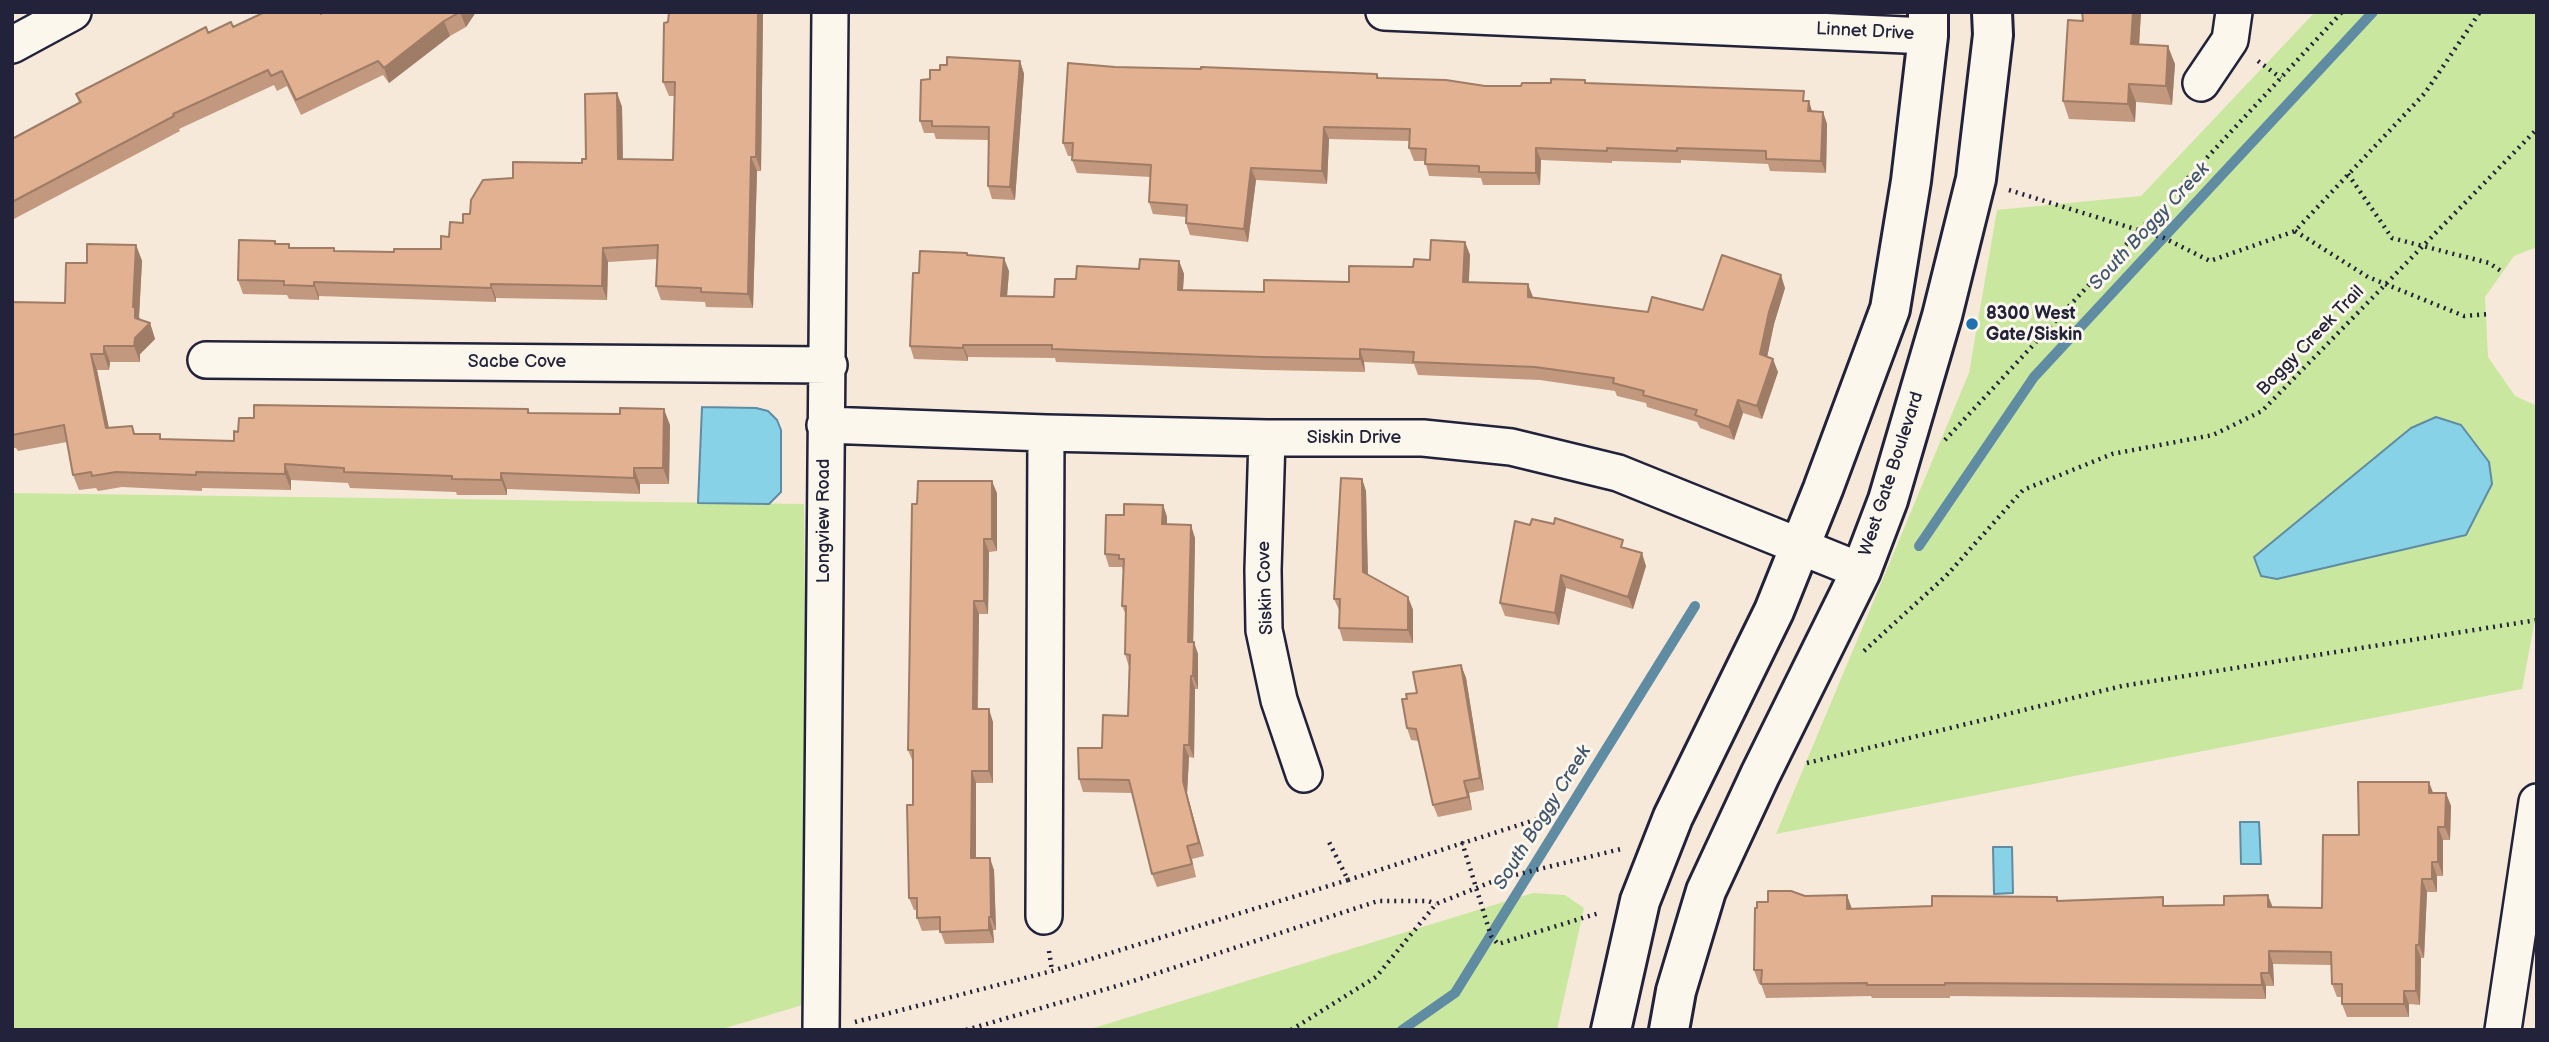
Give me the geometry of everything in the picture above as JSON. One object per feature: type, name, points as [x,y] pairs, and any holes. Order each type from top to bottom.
[{"type":"main road","name":"West Gate Boulevard","points":[[1669,1030],[1676,991],[1706,891],[1759,775],[1861,571],[1888,500],[1942,316],[1976,179],[1993,35],[1992,12]]},
{"type":"main road","points":[[1611,1030],[1640,901],[1673,817],[1774,611],[1890,309],[1911,181],[1928,24]]},
{"type":"street","points":[[12,45],[73,12]]},
{"type":"street","name":"Longview Road","points":[[831,12],[829,365],[825,425],[837,1026]]},
{"type":"street","name":"Linnet Drive","points":[[1384,12],[1928,24]]},
{"type":"street","points":[[2202,83],[2230,40],[2234,12]]},
{"type":"street","name":"Sacbe Cove","points":[[206,360],[829,365]]},
{"type":"street","name":"Siskin Drive","points":[[825,425],[1267,438],[1423,438],[1511,447],[1618,473],[1861,571]]},
{"type":"street","points":[[1044,916],[1046,433]]},
{"type":"street","name":"Siskin Cove","points":[[1267,438],[1264,630],[1279,700],[1304,774]]},
{"type":"street","points":[[2503,1030],[2537,802]]},
{"type":"path","points":[[1940,446],[2342,12]]},
{"type":"path","points":[[1999,187],[2164,238],[2210,261],[2295,231],[2425,93],[2480,12]]},
{"type":"path","name":"Boggy Creek Trail","points":[[1856,659],[1947,576],[2023,490],[2112,454],[2213,435],[2262,411],[2537,129]]},
{"type":"path","points":[[2348,174],[2392,238],[2489,263],[2504,273]]},
{"type":"path","points":[[2295,231],[2368,278],[2465,316],[2490,314]]},
{"type":"path","points":[[1805,763],[2122,686],[2537,620]]},
{"type":"path","points":[[837,1026],[1052,971],[1544,817]]},
{"type":"path","points":[[1329,842],[1348,880]]},
{"type":"path","points":[[1462,842],[1491,936],[1498,944],[1610,910]]},
{"type":"path","points":[[1291,1030],[1376,977],[1436,904],[1499,879],[1634,846]]},
{"type":"path","points":[[966,1030],[1127,983],[1378,901],[1428,901],[1436,904]]},
{"type":"green space","points":[[2315,12],[2537,12],[2537,247],[2514,256],[2485,297],[2488,357],[2515,396],[2537,406],[2537,609],[2522,689],[1776,834],[1969,373],[1997,210],[2141,196]]},
{"type":"green space","points":[[12,493],[804,504],[809,1003],[719,1030],[12,1030]]},
{"type":"green space","points":[[1533,893],[1565,895],[1584,908],[1557,1030],[1087,1030]]},
{"type":"water","points":[[702,407],[756,408],[768,411],[777,420],[781,430],[781,492],[769,504],[698,503]]},
{"type":"water","points":[[2436,417],[2461,425],[2489,462],[2492,484],[2466,535],[2277,579],[2261,576],[2254,557],[2411,428]]},
{"type":"water","points":[[2240,822],[2259,822],[2261,864],[2241,864]]},
{"type":"water","points":[[1993,847],[2012,847],[2013,893],[1994,894]]},
{"type":"building","points":[[265,12],[460,12],[444,21],[384,68],[378,61],[296,100],[282,71],[271,76],[268,70],[173,114],[174,116],[12,202],[12,139],[81,102],[76,94],[206,27],[208,33],[231,22],[233,27]]},
{"type":"building","points":[[669,12],[758,12],[756,157],[751,157],[748,294],[656,286],[658,245],[603,248],[602,286],[491,284],[491,288],[314,282],[314,286],[284,285],[284,281],[238,280],[239,240],[275,241],[275,244],[289,244],[289,248],[334,248],[334,251],[394,252],[394,249],[441,249],[441,236],[449,237],[450,222],[463,223],[463,214],[470,214],[471,200],[483,180],[513,178],[513,162],[582,163],[582,159],[586,159],[585,94],[617,93],[618,159],[673,160],[675,82],[663,82],[664,23],[668,22]]},
{"type":"building","points":[[2082,12],[2133,12],[2131,44],[2168,46],[2166,86],[2129,84],[2128,104],[2063,101],[2068,20],[2083,21]]},
{"type":"building","points":[[947,57],[1020,61],[1010,187],[988,186],[989,127],[932,126],[932,121],[920,121],[921,80],[930,79],[930,70],[940,70],[940,65],[947,65]]},
{"type":"building","points":[[1068,63],[1115,67],[1201,67],[1377,74],[1377,78],[1446,80],[1485,86],[1551,83],[1551,79],[1585,80],[1585,83],[1804,91],[1803,101],[1809,101],[1808,111],[1823,112],[1821,161],[1766,159],[1766,151],[1536,148],[1536,173],[1479,172],[1479,166],[1425,164],[1426,149],[1409,148],[1410,129],[1324,127],[1322,171],[1251,168],[1244,229],[1186,223],[1187,205],[1149,202],[1151,165],[1072,160],[1073,143],[1063,143]]},
{"type":"building","points":[[1431,240],[1465,242],[1463,282],[1528,284],[1528,297],[1648,312],[1652,297],[1703,310],[1722,255],[1781,275],[1760,354],[1773,359],[1757,406],[1738,400],[1729,427],[1695,415],[1697,410],[1643,395],[1644,391],[1613,383],[1614,378],[1535,367],[1413,362],[1414,352],[1360,349],[1360,359],[1052,349],[1052,345],[963,345],[963,348],[910,346],[913,273],[919,273],[920,251],[1004,258],[1001,296],[1054,297],[1055,279],[1076,279],[1077,266],[1139,269],[1140,259],[1179,261],[1178,290],[1264,292],[1264,280],[1349,282],[1349,266],[1413,267],[1414,259],[1430,260]]},
{"type":"building","points":[[87,244],[136,245],[133,307],[135,318],[150,323],[135,338],[134,346],[104,346],[104,354],[91,354],[106,428],[132,426],[134,434],[160,434],[160,439],[234,441],[234,431],[238,432],[239,418],[254,418],[254,405],[528,409],[528,413],[620,414],[620,408],[664,409],[663,468],[634,468],[634,478],[501,473],[501,480],[344,472],[344,468],[285,464],[285,474],[116,472],[92,476],[91,472],[73,475],[64,425],[12,435],[12,302],[65,303],[66,263],[87,263]]},
{"type":"building","points":[[1341,478],[1362,479],[1363,572],[1408,597],[1408,630],[1339,628],[1340,599],[1334,599]]},
{"type":"building","points":[[918,481],[992,481],[992,539],[984,539],[984,601],[974,601],[973,709],[989,709],[989,771],[972,771],[971,858],[990,858],[989,930],[940,932],[940,917],[917,918],[917,898],[909,898],[907,805],[913,805],[913,750],[908,750],[912,504],[917,504]]},
{"type":"building","points":[[1124,504],[1163,505],[1162,524],[1191,525],[1188,642],[1194,642],[1193,676],[1189,745],[1184,745],[1183,781],[1199,843],[1187,846],[1192,864],[1152,874],[1129,780],[1079,779],[1078,748],[1102,748],[1103,715],[1128,716],[1130,655],[1125,654],[1126,606],[1122,606],[1124,559],[1119,559],[1119,555],[1105,554],[1106,515],[1124,515]]},
{"type":"building","points":[[1555,518],[1623,540],[1621,547],[1642,553],[1628,597],[1561,575],[1555,613],[1500,603],[1515,521],[1530,525],[1532,519],[1554,524]]},
{"type":"building","points":[[1461,665],[1480,778],[1464,781],[1468,797],[1433,805],[1416,729],[1407,728],[1402,699],[1407,699],[1406,694],[1417,693],[1413,672]]},
{"type":"building","points":[[2358,782],[2429,782],[2429,793],[2446,793],[2445,827],[2438,827],[2438,862],[2432,862],[2432,879],[2422,879],[2419,945],[2416,945],[2416,991],[2404,991],[2404,1004],[2342,1004],[2342,984],[2332,984],[2331,952],[2269,951],[2269,973],[2261,973],[2262,985],[1761,984],[1762,970],[1754,970],[1755,908],[1757,902],[1768,902],[1768,891],[1791,891],[1805,896],[1847,895],[1847,909],[1932,906],[1932,896],[2057,897],[2057,901],[2163,897],[2163,906],[2224,905],[2224,896],[2268,895],[2268,907],[2322,908],[2323,835],[2359,835]]},
{"type":"waterway","name":"South Boggy Creek","points":[[1919,546],[2034,377],[2373,12]]},
{"type":"waterway","name":"South Boggy Creek","points":[[1402,1030],[1455,993],[1695,606]]},
{"type":"place","name":"8300 West Gate/Siskin","points":[[1972,324]]}]
